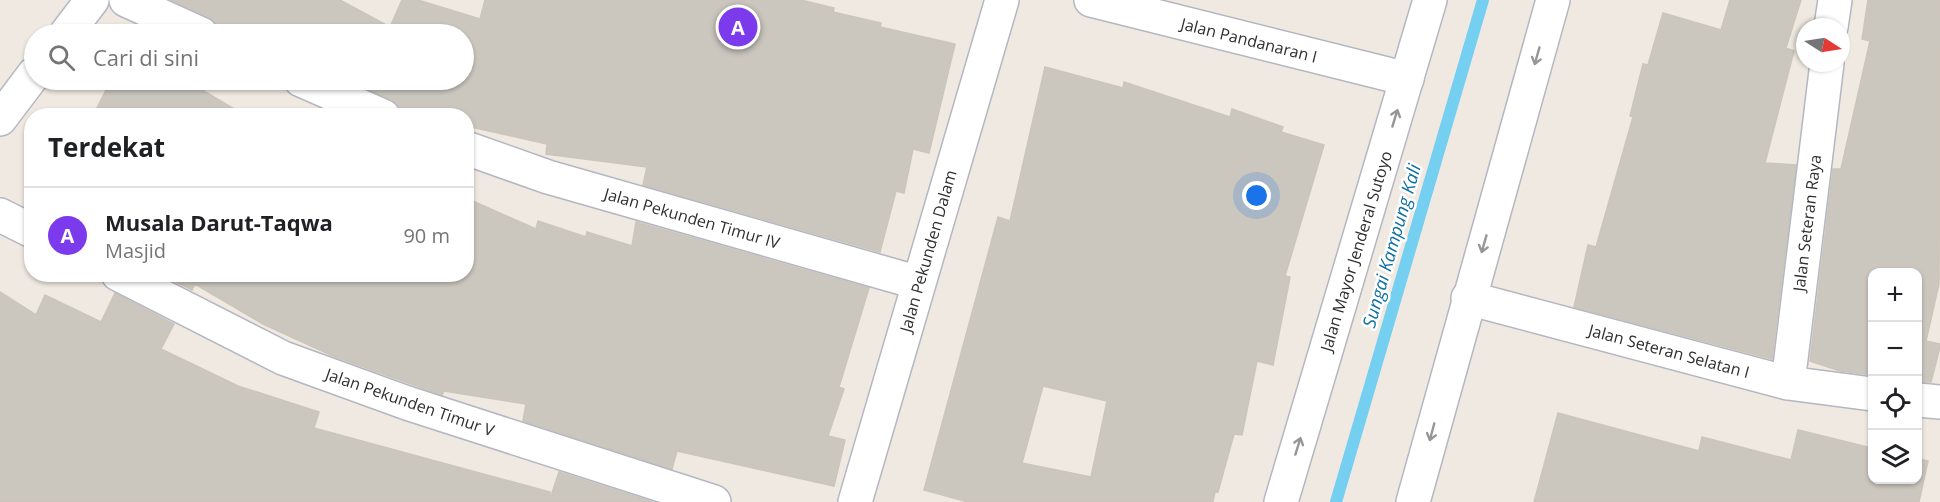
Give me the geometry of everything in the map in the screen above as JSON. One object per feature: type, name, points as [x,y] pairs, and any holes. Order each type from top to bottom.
[{"type":"street","points":[[74,24],[92,0]]},
{"type":"street","points":[[126,0],[179,24]]},
{"type":"street","name":"Jalan Pekunden Dalam","points":[[855,502],[1002,0]]},
{"type":"street","name":"Jalan Pandanaran I","points":[[1091,0],[1407,79]]},
{"type":"street","name":"Jalan Mayor Jenderal Sutoyo","points":[[1281,502],[1430,0]]},
{"type":"street","points":[[1413,502],[1468,298],[1553,0]]},
{"type":"street","points":[[1832,18],[1834,0]]},
{"type":"street","name":"Jalan Seteran Raya","points":[[1788,382],[1826,72]]},
{"type":"street","points":[[0,119],[24,87]]},
{"type":"street","points":[[323,90],[365,108]]},
{"type":"street","name":"Jalan Pekunden Timur IV","points":[[474,151],[548,177],[919,283]]},
{"type":"street","points":[[0,215],[24,227]]},
{"type":"street","name":"Jalan Pekunden Timur V","points":[[134,282],[283,358],[407,403],[714,502]]},
{"type":"street","name":"Jalan Seteran Selatan I","points":[[1468,298],[1788,382],[1868,393]]},
{"type":"street","points":[[1922,400],[1940,402]]},
{"type":"building","points":[[171,0],[340,0],[384,24],[216,24],[209,17]]},
{"type":"building","points":[[402,0],[418,0],[480,19],[485,0],[801,0],[834,8],[833,12],[881,23],[880,27],[955,44],[929,153],[913,149],[904,193],[896,191],[880,252],[643,185],[647,167],[546,154],[547,144],[474,128],[474,108],[403,108],[391,99],[370,90],[474,90],[474,24],[391,24]]},
{"type":"building","points":[[1730,0],[1801,0],[1786,48],[1794,51],[1765,163],[1796,165],[1772,359],[1574,307],[1588,245],[1596,247],[1633,117],[1630,116],[1643,64],[1648,65],[1663,13],[1721,30]]},
{"type":"building","points":[[1868,0],[1940,0],[1939,284],[1926,341],[1940,344],[1940,347],[1931,382],[1922,382],[1922,268],[1868,268],[1868,374],[1840,371],[1810,361],[1833,169],[1841,169],[1870,41],[1862,39]]},
{"type":"building","points":[[1045,67],[1123,88],[1124,82],[1230,117],[1232,109],[1283,127],[1281,132],[1324,145],[1285,276],[1290,277],[1273,365],[1257,361],[1242,435],[1234,434],[1218,492],[1215,491],[1213,502],[968,502],[924,490],[998,217],[1010,221]],"holes":[[[1043,386],[1107,401],[1091,477],[1022,463]]]},
{"type":"building","points":[[106,90],[202,90],[232,108],[97,108]]},
{"type":"building","points":[[474,202],[536,229],[538,221],[586,237],[587,232],[632,246],[636,222],[869,288],[839,387],[844,389],[828,436],[845,440],[834,486],[677,451],[672,469],[523,421],[526,404],[444,391],[442,395],[333,356],[263,324],[195,284],[192,290],[176,282],[474,282]]},
{"type":"building","points":[[0,292],[36,315],[45,295],[101,322],[115,293],[174,324],[161,349],[238,386],[319,412],[314,428],[550,492],[549,502],[0,502]]},
{"type":"building","points":[[1558,413],[1699,451],[1702,437],[1791,460],[1798,430],[1868,447],[1868,484],[1922,484],[1922,459],[1928,461],[1919,502],[1534,502]]},
{"type":"building","points":[[559,472],[653,502],[549,502]]},
{"type":"waterway","name":"Sungai Kampung Kali","points":[[1336,502],[1483,0]]},
{"type":"place","name":"Musala Darut-Taqwa","points":[[738,27]]}]
